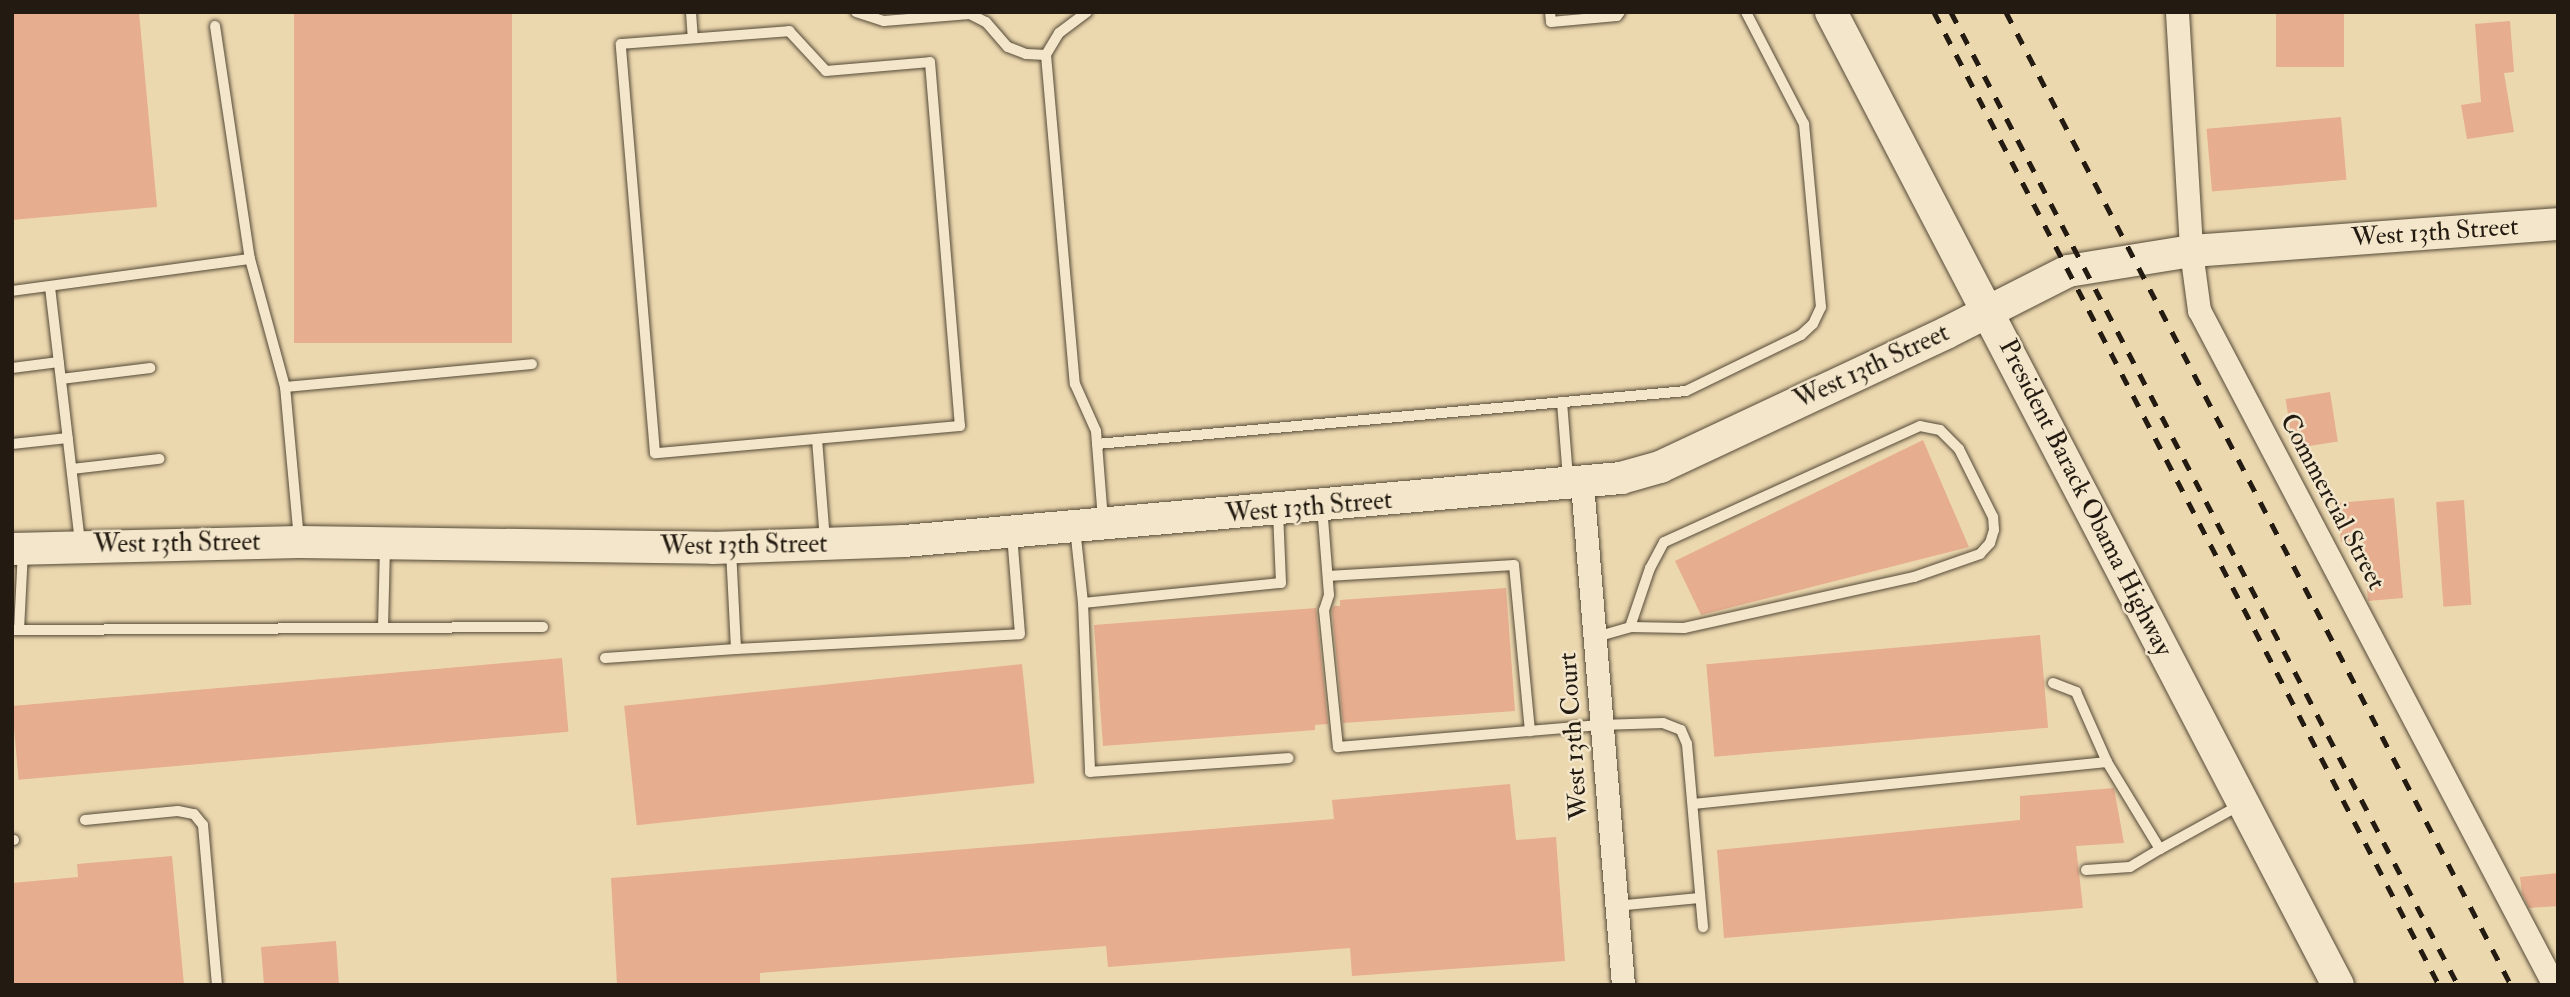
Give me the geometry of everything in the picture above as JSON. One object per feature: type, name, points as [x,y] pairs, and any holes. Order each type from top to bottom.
[{"type":"street","name":"President Barack Obama Highway","points":[[1831,12],[2338,985]]},
{"type":"street","name":"Commercial Street","points":[[2177,12],[2191,251],[2199,310],[2554,985]]},
{"type":"street","name":"West 13th Street","points":[[17,548],[299,542],[731,547],[825,544],[1090,527],[1575,484],[1621,478],[1660,467],[1989,312],[2027,289],[2068,271],[2191,251],[2558,224]]},
{"type":"street","name":"West 13th Court","points":[[1575,484],[1596,637],[1600,725],[1623,985]]},
{"type":"lane","points":[[691,12],[694,38]]},
{"type":"lane","points":[[856,12],[884,21],[970,14],[986,22],[1008,47],[1026,54],[1046,55]]},
{"type":"lane","points":[[1087,12],[1059,33],[1046,55],[1075,384],[1096,431],[1097,444],[1083,603],[1090,772],[1289,758]]},
{"type":"lane","points":[[1550,12],[1551,22],[1617,16],[1620,12]]},
{"type":"lane","points":[[1097,444],[1685,391],[1801,335],[1821,307],[1804,124],[1746,12]]},
{"type":"lane","points":[[215,26],[250,259],[285,387],[299,542]]},
{"type":"lane","points":[[789,31],[827,71],[930,62],[960,426],[655,453],[621,44],[694,38],[789,31]]},
{"type":"lane","points":[[12,291],[250,259]]},
{"type":"lane","points":[[50,287],[80,546]]},
{"type":"lane","points":[[12,368],[59,362]]},
{"type":"lane","points":[[285,387],[532,364]]},
{"type":"lane","points":[[61,379],[150,369]]},
{"type":"lane","points":[[1562,402],[1575,484]]},
{"type":"lane","points":[[1596,637],[1630,627],[1684,628],[1914,577],[1980,554],[1990,543],[1994,530],[1993,517],[1959,449],[1940,430],[1920,426],[1664,542],[1650,568],[1630,627]]},
{"type":"lane","points":[[12,444],[68,438]]},
{"type":"lane","points":[[817,439],[825,544]]},
{"type":"lane","points":[[72,469],[159,459]]},
{"type":"lane","points":[[1322,506],[1329,595],[1324,610],[1338,747],[1600,725],[1663,723],[1681,730],[1687,744],[1703,927]]},
{"type":"lane","points":[[1083,603],[1281,583],[1278,510]]},
{"type":"lane","points":[[604,658],[1020,634],[1012,533]]},
{"type":"lane","points":[[383,628],[386,545]]},
{"type":"lane","points":[[731,547],[736,649]]},
{"type":"lane","points":[[17,548],[16,630],[543,627]]},
{"type":"lane","points":[[1328,576],[1514,565],[1530,731]]},
{"type":"lane","points":[[2053,683],[2076,692],[2107,762],[2160,849]]},
{"type":"lane","points":[[1693,804],[2107,762]]},
{"type":"lane","points":[[2086,870],[2130,867],[2244,803]]},
{"type":"lane","points":[[85,820],[178,811],[194,814],[203,825],[217,985]]},
{"type":"lane","points":[[1615,906],[1700,898]]},
{"type":"building","points":[[12,12],[139,12],[157,207],[12,220]]},
{"type":"building","points":[[294,12],[512,12],[512,343],[294,343]]},
{"type":"building","points":[[2276,12],[2344,12],[2344,67],[2276,67]]},
{"type":"building","points":[[2510,21],[2514,72],[2504,73],[2514,132],[2467,139],[2461,105],[2481,102],[2475,24]]},
{"type":"building","points":[[2341,117],[2346,180],[2212,192],[2207,129]]},
{"type":"building","points":[[2330,392],[2338,441],[2293,448],[2286,399]]},
{"type":"building","points":[[1923,440],[1969,547],[1701,615],[1675,561]]},
{"type":"building","points":[[2394,498],[2403,598],[2368,601],[2363,540],[2341,542],[2337,503]]},
{"type":"building","points":[[2464,500],[2471,605],[2443,607],[2436,502]]},
{"type":"building","points":[[1506,588],[1515,711],[1343,723],[1332,611],[1334,606],[1340,606],[1340,600]]},
{"type":"building","points":[[1316,608],[1328,724],[1315,725],[1315,730],[1103,746],[1094,625]]},
{"type":"building","points":[[2040,635],[2048,728],[1714,757],[1706,664]]},
{"type":"building","points":[[562,658],[568,732],[19,780],[12,706]]},
{"type":"building","points":[[1022,664],[1035,783],[637,825],[624,706]]},
{"type":"building","points":[[1510,784],[1516,840],[1556,837],[1565,961],[1352,976],[1350,948],[1108,967],[1106,946],[760,973],[760,985],[617,985],[611,878],[1334,819],[1332,800]]},
{"type":"building","points":[[2114,788],[2124,843],[2076,846],[2083,908],[1724,938],[1717,850],[2020,820],[2020,796]]},
{"type":"building","points":[[172,856],[184,985],[12,985],[12,883],[78,877],[77,864]]},
{"type":"building","points":[[2558,873],[2558,906],[2529,908],[2522,893],[2520,877]]},
{"type":"building","points":[[336,941],[339,985],[264,985],[261,947]]},
{"type":"railway","points":[[1934,12],[2439,985]]},
{"type":"railway","points":[[1951,12],[2458,985]]},
{"type":"railway","points":[[2006,12],[2511,985]]}]
